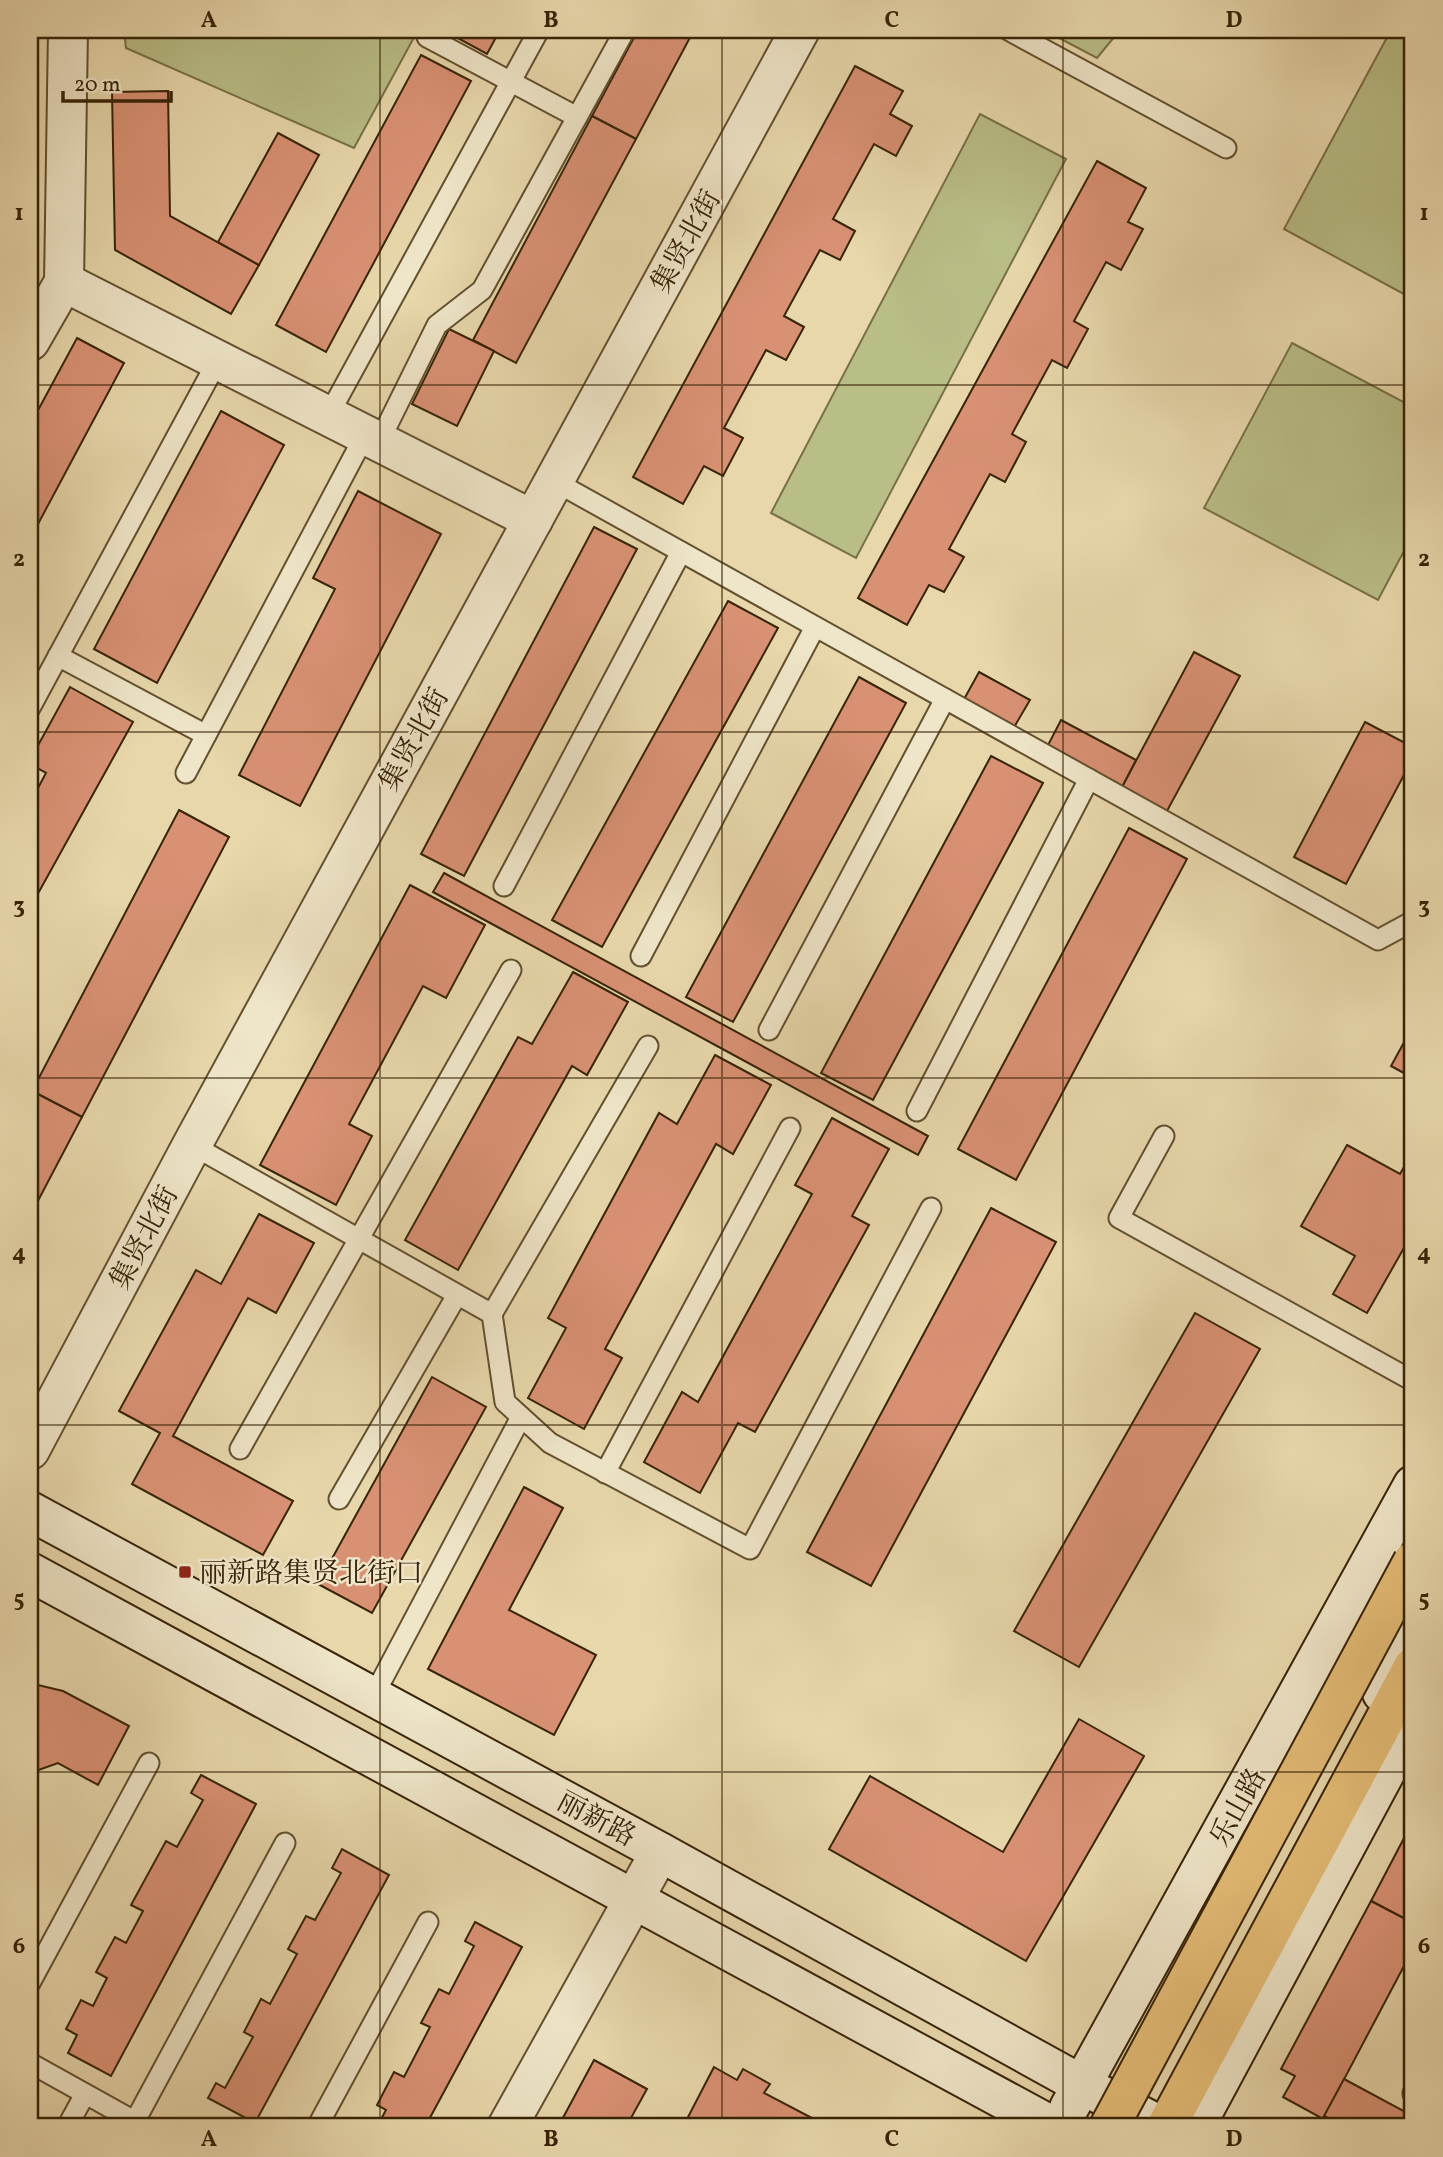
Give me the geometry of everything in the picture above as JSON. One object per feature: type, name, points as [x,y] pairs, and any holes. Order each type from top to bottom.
[{"type":"main road","points":[[30,341],[64,282],[68,30]]},
{"type":"main road","name":"集贤北街","points":[[30,1450],[192,1145],[800,30]]},
{"type":"main road","points":[[64,282],[533,520]]},
{"type":"main road","name":"乐山路","points":[[1058,2127],[1084,2086],[1413,1485]]},
{"type":"main road","name":"丽新路","points":[[30,1511],[660,1852],[1084,2086],[1145,2123]]},
{"type":"main road","points":[[1145,2123],[1413,1561]]},
{"type":"main road","name":"丽新路","points":[[30,1572],[1058,2127]]},
{"type":"main road","name":"乐山路","points":[[1145,2123],[1413,1586]]},
{"type":"main road","points":[[1145,2123],[1413,1638]]},
{"type":"main road","points":[[1145,2123],[1413,1667]]},
{"type":"main road","points":[[1195,2127],[1413,1721]]},
{"type":"main road","points":[[507,2127],[660,1852]]},
{"type":"main road","points":[[1058,2127],[1145,2123]]},
{"type":"lane","points":[[328,416],[539,30]]},
{"type":"lane","points":[[186,773],[437,324],[482,289],[625,30]]},
{"type":"lane","points":[[1008,30],[1226,148]]},
{"type":"lane","points":[[427,37],[577,117]]},
{"type":"lane","points":[[30,707],[218,360]]},
{"type":"lane","points":[[554,481],[1378,940],[1413,921]]},
{"type":"lane","points":[[504,887],[681,552]]},
{"type":"lane","points":[[640,956],[815,627]]},
{"type":"lane","points":[[58,656],[206,735]]},
{"type":"lane","points":[[769,1030],[945,699]]},
{"type":"lane","points":[[917,1111],[1089,779]]},
{"type":"lane","points":[[240,1449],[511,970]]},
{"type":"lane","points":[[648,1046],[492,1314],[505,1402],[550,1443],[750,1549],[931,1208]]},
{"type":"lane","points":[[606,1473],[790,1128]]},
{"type":"lane","points":[[1164,1136],[1119,1218],[1413,1381]]},
{"type":"lane","points":[[192,1145],[492,1314]]},
{"type":"lane","points":[[339,1499],[457,1295]]},
{"type":"lane","points":[[373,1696],[521,1417]]},
{"type":"lane","points":[[30,1983],[149,1763]]},
{"type":"lane","points":[[30,2063],[140,2124],[285,1843]]},
{"type":"lane","points":[[317,2127],[428,1922]]},
{"type":"lane","points":[[67,2127],[85,2094]]},
{"type":"green space","points":[[124,30],[418,30],[354,148],[126,48]]},
{"type":"green space","points":[[1044,30],[1120,30],[1097,58]]},
{"type":"green space","points":[[1391,30],[1413,43],[1413,299],[1284,229]]},
{"type":"green space","points":[[980,114],[1066,159],[856,558],[771,513]]},
{"type":"green space","points":[[1292,343],[1413,407],[1413,534],[1378,600],[1204,508]]},
{"type":"building","points":[[443,30],[500,30],[487,54]]},
{"type":"building","points":[[638,30],[694,30],[636,139],[592,116]]},
{"type":"building","points":[[421,55],[471,81],[326,352],[276,325]]},
{"type":"building","points":[[855,66],[903,91],[890,114],[912,126],[896,156],[874,144],[833,219],[855,231],[840,260],[820,250],[784,316],[804,327],[786,360],[766,350],[724,428],[743,438],[723,476],[704,466],[683,504],[633,477]]},
{"type":"building","points":[[168,91],[170,216],[259,265],[231,314],[115,250],[112,92]]},
{"type":"building","points":[[592,116],[636,139],[516,363],[473,340]]},
{"type":"building","points":[[278,133],[319,155],[259,265],[218,242]]},
{"type":"building","points":[[1097,161],[1146,188],[1128,222],[1143,229],[1121,270],[1106,262],[1074,321],[1088,329],[1067,368],[1052,360],[1012,434],[1026,442],[1005,482],[990,474],[949,549],[964,557],[944,592],[929,585],[907,625],[858,598]]},
{"type":"building","points":[[449,329],[494,351],[457,426],[412,404]]},
{"type":"building","points":[[77,338],[124,363],[30,539],[30,425]]},
{"type":"building","points":[[221,411],[284,445],[157,683],[94,649]]},
{"type":"building","points":[[358,491],[441,534],[300,806],[239,775],[335,589],[313,578]]},
{"type":"building","points":[[594,527],[637,549],[464,876],[421,854]]},
{"type":"building","points":[[728,601],[778,628],[602,947],[552,920]]},
{"type":"building","points":[[1194,652],[1240,676],[1167,811],[1122,787]]},
{"type":"building","points":[[979,672],[1030,700],[1013,729],[963,701]]},
{"type":"building","points":[[859,677],[906,703],[733,1022],[686,997]]},
{"type":"building","points":[[70,687],[133,722],[30,908],[30,803],[46,773],[30,764],[30,760]]},
{"type":"building","points":[[1061,720],[1136,760],[1122,787],[1047,747]]},
{"type":"building","points":[[1365,722],[1413,747],[1413,758],[1346,884],[1294,857]]},
{"type":"building","points":[[991,756],[1043,783],[873,1100],[821,1073]]},
{"type":"building","points":[[179,810],[229,837],[82,1117],[32,1091]]},
{"type":"building","points":[[1129,828],[1187,859],[1016,1180],[958,1149]]},
{"type":"building","points":[[444,873],[928,1136],[918,1155],[433,892]]},
{"type":"building","points":[[410,885],[485,925],[446,998],[423,986],[349,1124],[372,1136],[336,1205],[260,1165]]},
{"type":"building","points":[[573,972],[628,1002],[587,1075],[572,1066],[458,1270],[405,1240],[518,1037],[532,1044]]},
{"type":"building","points":[[1413,1026],[1413,1078],[1391,1066]]},
{"type":"building","points":[[715,1055],[771,1085],[733,1154],[716,1144],[605,1349],[622,1358],[584,1429],[528,1398],[566,1328],[548,1318],[659,1113],[677,1124]]},
{"type":"building","points":[[32,1091],[82,1117],[30,1216],[30,1094]]},
{"type":"building","points":[[832,1118],[889,1149],[852,1216],[869,1225],[755,1432],[738,1423],[700,1493],[644,1462],[682,1392],[698,1402],[812,1194],[795,1185]]},
{"type":"building","points":[[1347,1145],[1400,1174],[1413,1151],[1413,1232],[1367,1313],[1333,1294],[1355,1256],[1301,1226]]},
{"type":"building","points":[[991,1208],[1056,1242],[871,1586],[807,1552]]},
{"type":"building","points":[[259,1214],[314,1243],[276,1313],[248,1298],[173,1436],[293,1501],[263,1555],[132,1484],[160,1433],[119,1411],[196,1270],[221,1284]]},
{"type":"building","points":[[1195,1313],[1260,1349],[1079,1667],[1014,1631]]},
{"type":"building","points":[[432,1377],[486,1407],[372,1613],[318,1584]]},
{"type":"building","points":[[524,1487],[563,1508],[509,1610],[596,1655],[554,1735],[428,1669]]},
{"type":"building","points":[[30,1685],[63,1691],[129,1726],[98,1785],[58,1763],[30,1773]]},
{"type":"building","points":[[1079,1719],[1144,1756],[1026,1961],[829,1849],[870,1776],[1003,1852]]},
{"type":"building","points":[[201,1775],[256,1804],[111,2076],[68,2053],[77,2035],[66,2029],[81,2000],[93,2006],[107,1978],[96,1972],[115,1937],[126,1943],[143,1911],[131,1905],[166,1841],[177,1847],[203,1800],[191,1793]]},
{"type":"building","points":[[1413,1821],[1413,1923],[1371,1901]]},
{"type":"building","points":[[342,1849],[389,1875],[255,2123],[208,2098],[216,2083],[225,2088],[253,2037],[244,2032],[261,1999],[270,2004],[297,1954],[288,1949],[306,1916],[315,1920],[341,1873],[332,1868]]},
{"type":"building","points":[[1371,1901],[1413,1923],[1413,1949],[1323,2119],[1283,2097],[1295,2076],[1281,2069]]},
{"type":"building","points":[[475,1922],[522,1947],[425,2127],[377,2127],[386,2110],[377,2105],[394,2072],[404,2077],[430,2027],[421,2023],[439,1989],[449,1994],[474,1946],[465,1941]]},
{"type":"building","points":[[594,2060],[647,2089],[626,2127],[558,2127]]},
{"type":"building","points":[[714,2067],[737,2080],[743,2069],[770,2084],[764,2093],[829,2127],[719,2127],[707,2121],[703,2127],[687,2119]]},
{"type":"building","points":[[1344,2079],[1413,2116],[1413,2127],[1346,2127],[1324,2116]]},
{"type":"place","name":"丽新路集贤北街口","points":[[185,1572]]}]
